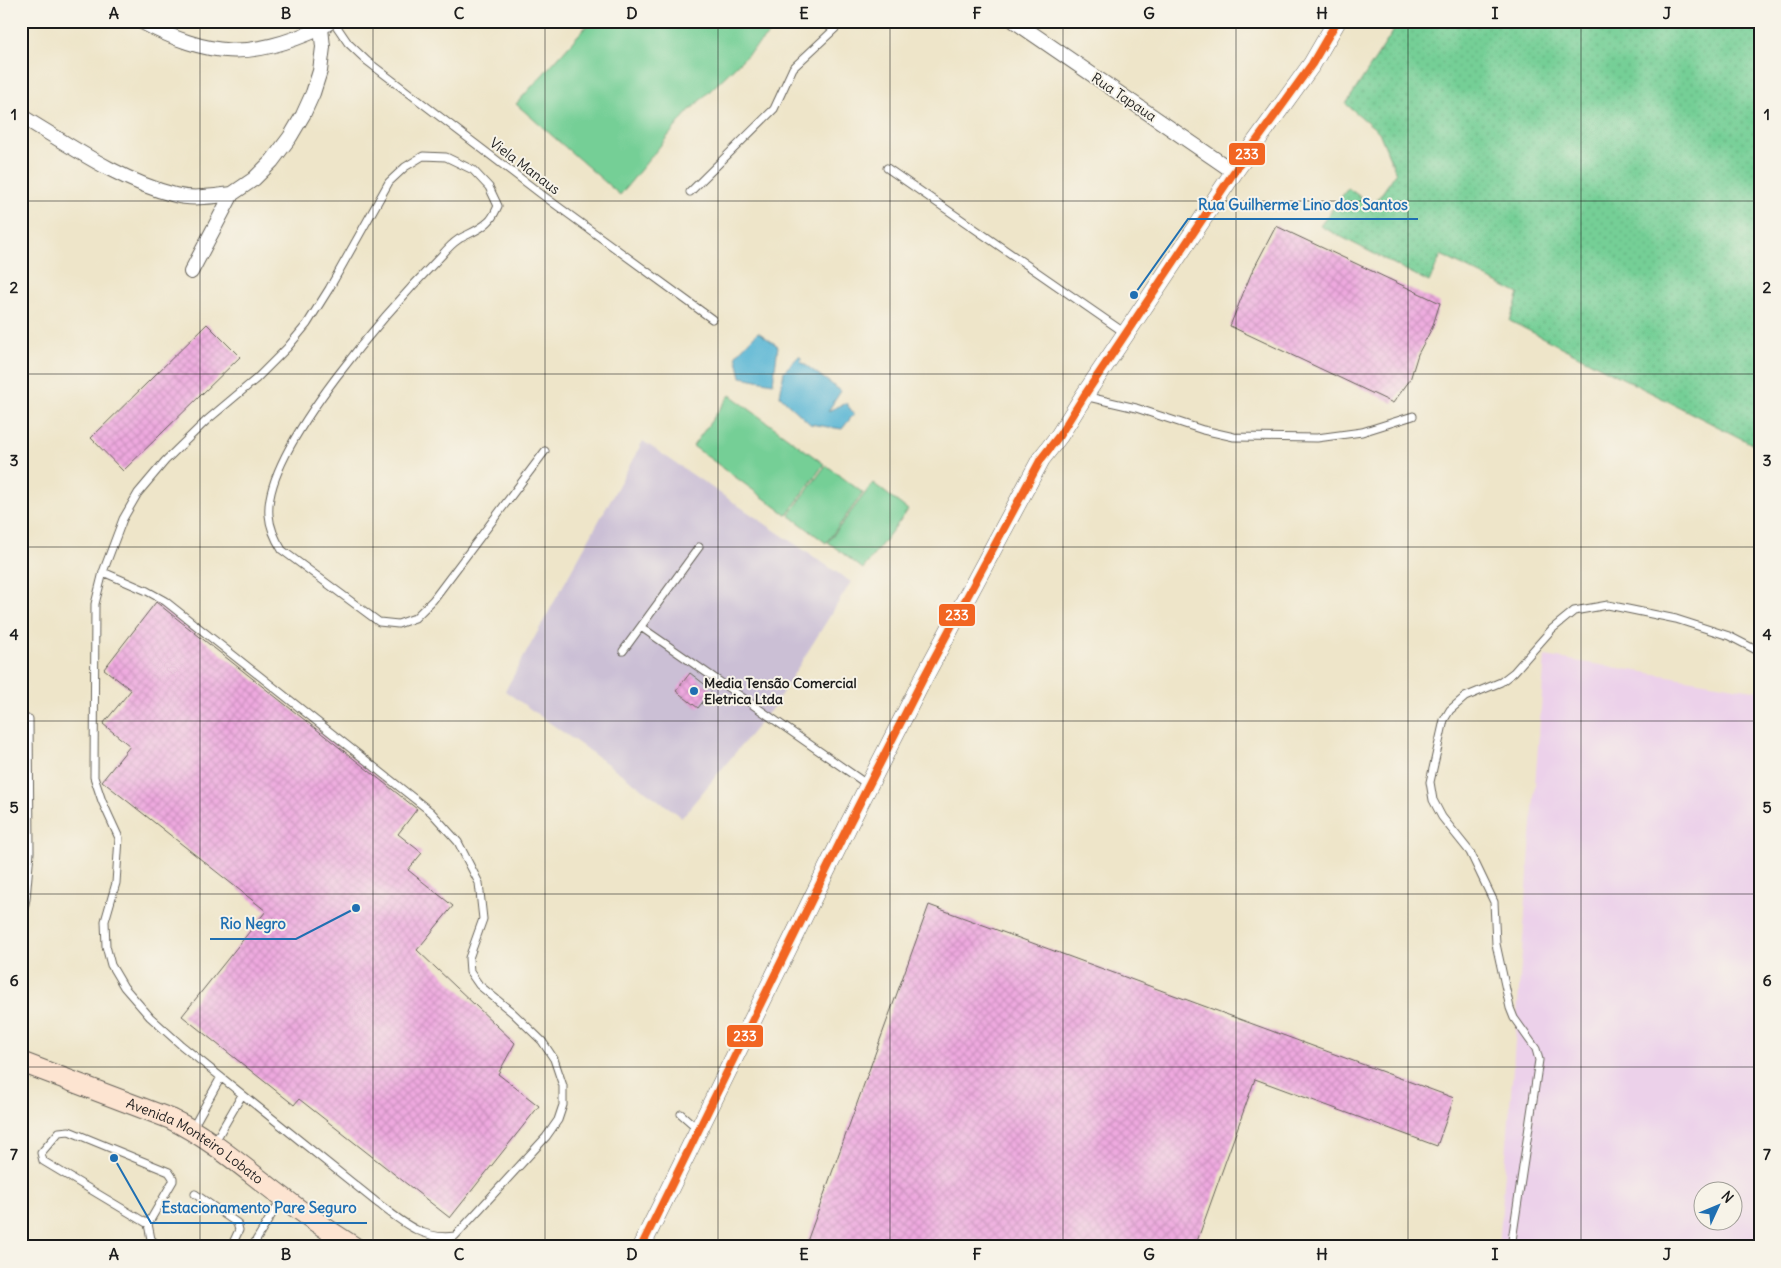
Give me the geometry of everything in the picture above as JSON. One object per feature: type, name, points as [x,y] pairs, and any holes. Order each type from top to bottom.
[{"type":"main road","name":"Avenida Monteiro Lobato","points":[[21,1062],[171,1119],[192,1130],[213,1143],[282,1197],[354,1247]]},
{"type":"street","points":[[140,21],[169,36],[205,48],[229,51],[258,49],[295,39],[329,23]]},
{"type":"street","name":"Rua Tapaua","points":[[1014,21],[1234,172]]},
{"type":"street","points":[[641,1247],[869,785],[1040,459],[1059,436],[1234,172],[1312,64],[1337,21]]},
{"type":"street","points":[[21,116],[94,161],[137,181],[176,195],[204,197],[232,194],[254,180],[272,161],[290,137],[303,115],[320,71],[329,23]]},
{"type":"street","points":[[191,272],[232,194]]},
{"type":"lane","points":[[690,192],[774,109],[792,68],[841,23],[847,21]]},
{"type":"lane","name":"Viela Manaus","points":[[329,23],[367,61],[533,188],[712,319]]},
{"type":"lane","points":[[103,572],[147,590],[165,601],[430,812],[458,842],[479,883],[483,920],[469,958],[470,972],[478,985],[513,1013],[542,1041],[554,1059],[563,1086],[563,1105],[558,1120],[546,1137],[455,1236],[442,1238],[428,1235],[405,1224],[242,1095],[150,1017],[124,987],[111,965],[106,946],[105,921],[116,883],[119,838],[94,778],[95,604],[103,572],[123,519],[138,493],[165,461],[287,348],[307,324],[329,289],[389,182],[406,167],[423,156],[446,157],[473,170],[489,187],[498,206],[488,223],[457,240],[422,276],[369,336],[322,395],[286,453],[272,488],[269,514],[273,536],[282,550],[379,622],[398,624],[415,618],[433,600],[545,451]]},
{"type":"lane","points":[[887,168],[1126,334]]},
{"type":"lane","points":[[1084,396],[1136,408],[1203,430],[1234,437],[1317,438],[1362,432],[1413,416]]},
{"type":"lane","points":[[623,651],[699,547]]},
{"type":"lane","points":[[1511,1247],[1539,1060],[1536,1049],[1514,1018],[1510,1008],[1496,944],[1494,902],[1470,852],[1442,817],[1433,800],[1430,782],[1444,720],[1450,710],[1465,697],[1501,682],[1514,672],[1552,629],[1574,611],[1608,605],[1676,620],[1729,636],[1760,652]]},
{"type":"lane","points":[[641,627],[869,785]]},
{"type":"lane","points":[[21,922],[26,899],[30,852],[29,719]]},
{"type":"lane","points":[[192,1130],[221,1077]]},
{"type":"lane","points":[[213,1143],[242,1095]]},
{"type":"lane","points":[[681,1114],[698,1130]]},
{"type":"lane","points":[[148,1224],[42,1161],[41,1153],[59,1132],[69,1131],[169,1172],[173,1181],[148,1224],[151,1239],[159,1247]]},
{"type":"lane","points":[[195,1194],[237,1223],[239,1230],[230,1247]]},
{"type":"lane","points":[[252,1247],[282,1197]]},
{"type":"shaded area","points":[[643,441],[851,582],[774,706],[682,817],[505,691]]},
{"type":"shaded area","points":[[1545,656],[1760,691],[1760,1247],[1499,1247]]},
{"type":"green space","points":[[591,21],[756,21],[769,34],[687,113],[620,195],[516,104]]},
{"type":"green space","points":[[1400,21],[1760,21],[1760,448],[1510,321],[1519,294],[1441,255],[1429,282],[1320,226],[1348,188],[1373,206],[1396,173],[1379,132],[1346,104]]},
{"type":"green space","points":[[730,395],[824,464],[787,515],[693,446]]},
{"type":"green space","points":[[826,465],[863,493],[826,543],[789,515]]},
{"type":"green space","points":[[873,483],[908,510],[863,569],[828,542]]},
{"type":"water","points":[[758,332],[778,346],[773,383],[741,377],[736,355]]},
{"type":"water","points":[[799,356],[802,359],[800,361],[841,391],[828,411],[846,403],[854,414],[842,429],[810,424],[780,396],[784,371]]},
{"type":"building","points":[[1276,226],[1440,303],[1432,328],[1418,354],[1410,380],[1393,403],[1230,326],[1251,274]]},
{"type":"building","points":[[207,324],[240,357],[123,471],[91,438]]},
{"type":"building","points":[[156,602],[417,809],[398,834],[422,853],[408,870],[453,906],[417,950],[515,1043],[498,1074],[539,1106],[450,1218],[299,1099],[294,1105],[182,1016],[266,911],[102,781],[130,746],[103,724],[131,690],[104,669]]},
{"type":"building","name":"Media Tensão Comercial Eletrica Ltda","points":[[690,673],[712,690],[698,708],[676,691]]},
{"type":"building","points":[[929,905],[1454,1098],[1437,1146],[1255,1079],[1195,1247],[805,1247]]},
{"type":"transit line","name":"233","points":[[641,1247],[850,822],[923,679],[1041,459],[1059,436],[1234,172],[1312,64],[1337,21]]},
{"type":"place","name":"Rua Guilherme Lino dos Santos","points":[[1134,295]]},
{"type":"place","name":"Media Tensão Comercial Eletrica Ltda","points":[[694,691]]},
{"type":"place","name":"Rio Negro","points":[[356,908]]},
{"type":"place","name":"Estacionamento Pare Seguro","points":[[114,1158]]}]
